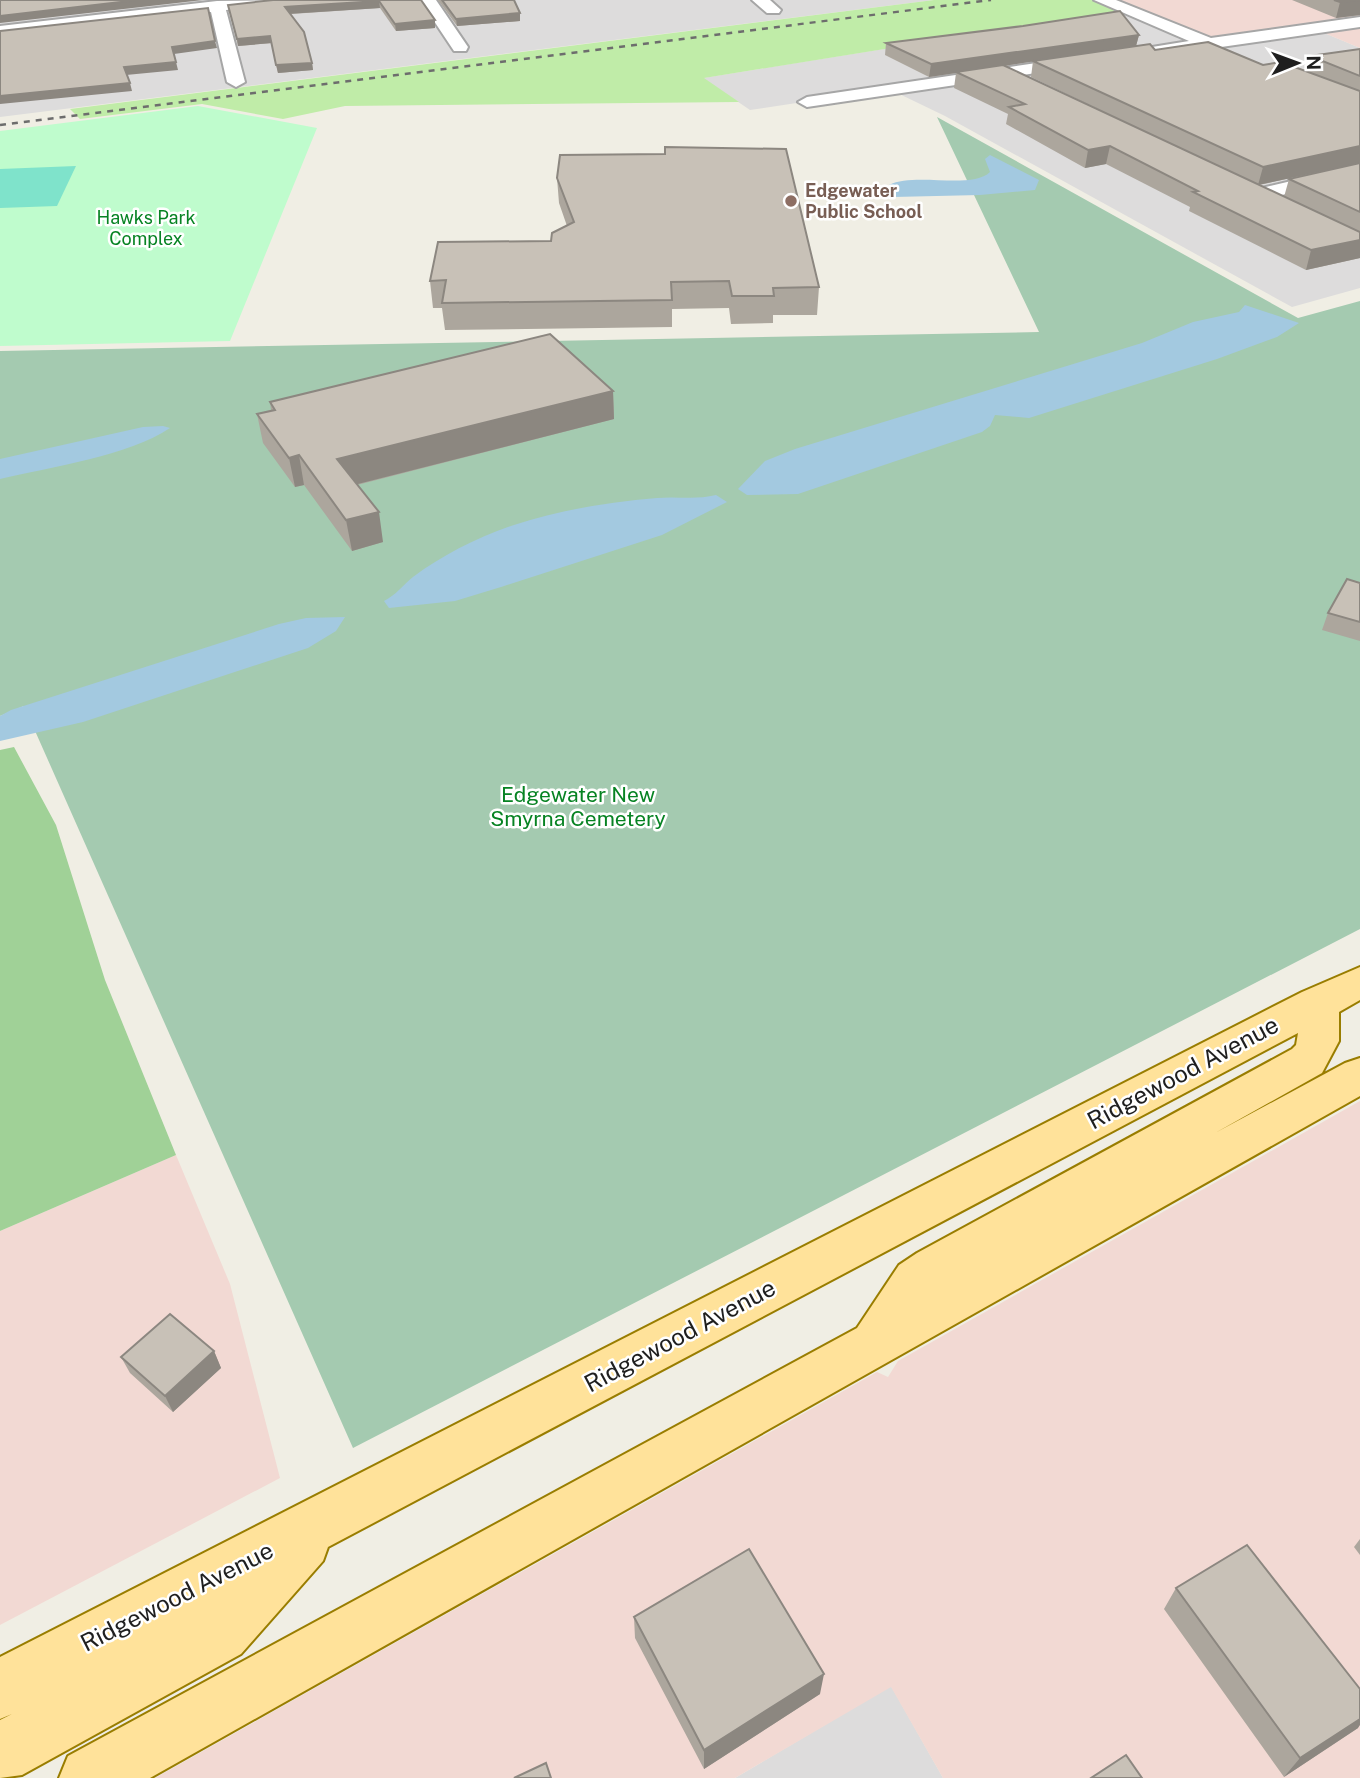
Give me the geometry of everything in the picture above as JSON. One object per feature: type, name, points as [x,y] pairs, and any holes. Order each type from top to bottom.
[{"type":"main road","name":"Ridgewood Avenue","points":[[0,1689],[1360,982]]},
{"type":"main road","points":[[874,1344],[916,1280],[1307,1061],[1316,1053],[1320,1039],[1317,1003]]},
{"type":"main road","points":[[90,1778],[1360,1075]]},
{"type":"main road","points":[[0,1753],[220,1634],[318,1524]]},
{"type":"street","points":[[0,31],[274,0]]},
{"type":"street","points":[[428,0],[460,47]]},
{"type":"street","points":[[1102,0],[1246,59]]},
{"type":"street","points":[[217,6],[236,82]]},
{"type":"street","points":[[1143,53],[1360,22]]},
{"type":"street","points":[[807,102],[1104,58]]},
{"type":"street","points":[[1000,72],[1036,90]]},
{"type":"street","points":[[1279,206],[1249,192],[1360,171]]},
{"type":"shaded area","points":[[0,0],[934,0],[0,117]]},
{"type":"shaded area","points":[[1104,0],[1360,0],[1360,48],[1322,32],[1213,46]]},
{"type":"shaded area","points":[[1127,10],[1322,32],[1360,48],[1360,288],[1292,307],[945,116],[889,89],[750,110],[703,78]]},
{"type":"shaded area","points":[[1360,1101],[1360,1778],[943,1778],[891,1687],[735,1778],[155,1778],[877,1372],[888,1377],[898,1361]]},
{"type":"shaded area","points":[[176,1155],[230,1284],[280,1478],[0,1625],[0,1231]]},
{"type":"shaded area","points":[[891,1686],[943,1778],[735,1778]]},
{"type":"green space","points":[[934,0],[1104,0],[1127,10],[704,78],[739,102],[345,106],[283,119],[202,104],[80,119],[70,109]]},
{"type":"green space","name":"Hawks Park Complex","points":[[198,106],[317,128],[230,341],[0,346],[0,131]]},
{"type":"green space","name":"Edgewater New Smyrna Cemetery","points":[[937,117],[1298,318],[1360,301],[1360,929],[353,1448],[24,706],[0,716],[0,351],[1039,332]]},
{"type":"green space","points":[[76,166],[57,206],[0,208],[0,169]]},
{"type":"green space","points":[[14,747],[56,825],[105,980],[176,1155],[0,1231],[0,750]]},
{"type":"water","points":[[990,155],[1039,180],[1035,190],[980,195],[893,197],[889,185],[900,181],[957,181],[982,177],[990,172],[985,159]]},
{"type":"water","points":[[1245,305],[1299,323],[1277,337],[1217,359],[1029,418],[995,415],[990,426],[982,432],[798,494],[747,495],[738,489],[765,461],[795,449],[1142,343],[1193,322],[1239,312]]},
{"type":"water","points":[[143,427],[170,428],[133,446],[0,479],[0,459]]},
{"type":"water","points":[[716,495],[727,502],[662,535],[501,587],[455,601],[389,608],[384,601],[424,569],[449,554],[514,525],[603,504]]},
{"type":"water","points":[[345,617],[336,631],[308,648],[83,722],[0,741],[0,716],[11,710],[279,624],[306,618]]},
{"type":"building","points":[[0,0],[138,0],[0,16]]},
{"type":"building","points":[[273,0],[421,0],[435,20],[395,24],[379,1],[285,7],[304,32],[312,63],[276,65],[270,36],[237,39],[228,5]]},
{"type":"building","points":[[442,0],[514,0],[520,13],[456,19]]},
{"type":"building","points":[[208,8],[215,41],[172,47],[176,62],[124,67],[130,83],[0,96],[0,31]]},
{"type":"building","points":[[1120,11],[1139,35],[931,64],[886,43],[1023,26]]},
{"type":"building","points":[[1208,42],[1263,65],[1281,62],[1360,91],[1360,146],[1263,167],[1033,61],[1150,44],[1155,50]]},
{"type":"building","points":[[1360,49],[1360,76],[1310,56]]},
{"type":"building","points":[[1003,65],[1360,232],[1360,240],[1311,250],[1193,192],[1198,191],[1110,146],[1088,150],[1009,107],[1025,104],[956,72]]},
{"type":"building","points":[[665,147],[786,149],[819,287],[773,288],[774,296],[732,296],[729,281],[671,282],[672,300],[442,303],[446,280],[430,281],[438,242],[551,241],[552,233],[574,222],[557,178],[560,155],[665,154]]},
{"type":"building","points":[[1360,163],[1360,212],[1289,179]]},
{"type":"building","points":[[550,334],[613,391],[337,459],[379,512],[346,520],[299,455],[289,458],[257,414],[275,410],[270,402]]},
{"type":"building","points":[[1347,579],[1360,583],[1360,622],[1328,613]]},
{"type":"building","points":[[170,1314],[214,1351],[165,1396],[121,1357]]},
{"type":"building","points":[[1247,1545],[1360,1689],[1360,1719],[1300,1758],[1176,1588]]},
{"type":"building","points":[[749,1549],[824,1674],[704,1750],[634,1617]]},
{"type":"building","points":[[1126,1755],[1142,1778],[1091,1778]]},
{"type":"building","points":[[546,1763],[551,1778],[514,1778]]},
{"type":"railway","points":[[0,125],[991,0]]},
{"type":"place","name":"Edgewater Public School","points":[[791,201]]}]
